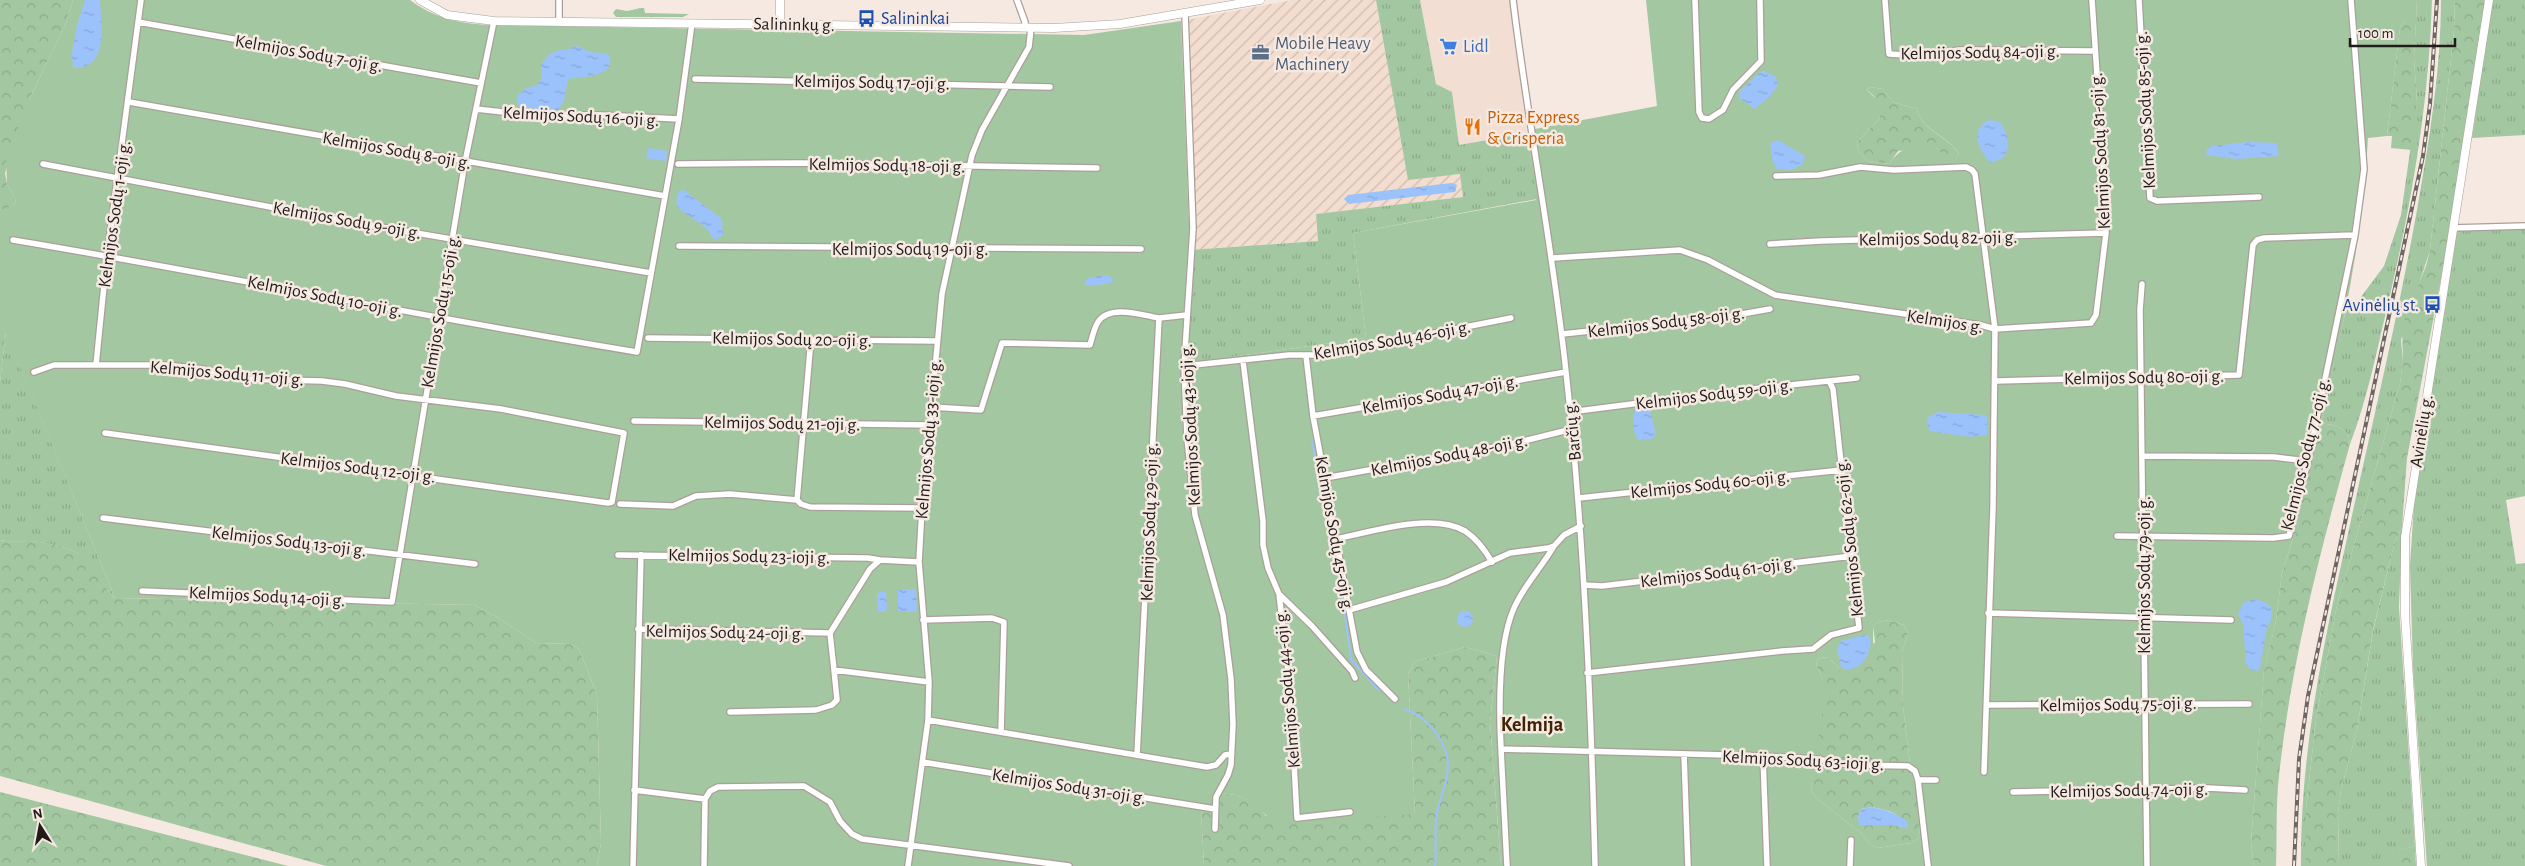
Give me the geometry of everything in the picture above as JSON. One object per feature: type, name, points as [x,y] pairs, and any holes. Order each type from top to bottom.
[{"type":"main road","name":"Salininkų g.","points":[[420,0],[447,15],[494,21],[1028,28],[1100,27],[1185,14],[1258,0]]},
{"type":"main road","points":[[780,0],[780,24]]},
{"type":"main road","name":"Avinėlių g.","points":[[2421,866],[2404,569],[2409,509],[2489,0]]},
{"type":"street","name":"Kelmijos Sodų 1-oji g.","points":[[96,365],[107,256],[120,177],[141,0]]},
{"type":"street","points":[[559,0],[559,21]]},
{"type":"street","points":[[1017,0],[1028,28]]},
{"type":"street","name":"Barčių g.","points":[[1513,0],[1537,176],[1553,258],[1579,498],[1592,751],[1595,866]]},
{"type":"street","points":[[1695,0],[1699,112],[1702,118],[1709,119],[1723,110],[1733,90],[1761,61],[1760,0]]},
{"type":"street","name":"Kelmijos Sodų 84-oji g.","points":[[1885,0],[1889,54],[1906,55],[1961,50],[2094,51]]},
{"type":"street","name":"Kelmijos Sodų 81-oji g.","points":[[1995,329],[2092,323],[2096,315],[2106,234],[2104,168],[2094,51],[2092,0]]},
{"type":"street","name":"Kelmijos Sodų 85-oji g.","points":[[2139,0],[2150,198],[2157,201],[2259,196]]},
{"type":"street","points":[[2352,0],[2364,169],[2355,235]]},
{"type":"street","name":"Kelmijos Sodų 43-ioji g.","points":[[1185,14],[1193,228],[1184,366],[1187,438],[1195,515],[1223,615],[1231,679],[1233,724],[1228,775],[1218,792],[1215,809],[1215,829]]},
{"type":"street","name":"Kelmijos Sodų 15-oji g.","points":[[392,602],[465,162],[494,21]]},
{"type":"street","name":"Kelmijos Sodų 7-oji g.","points":[[138,22],[481,83]]},
{"type":"street","name":"Kelmijos Sodų 16-oji g.","points":[[476,109],[529,115],[600,115],[679,119],[692,23]]},
{"type":"street","name":"Kelmijos Sodų 33-ioji g.","points":[[908,866],[928,720],[929,682],[919,562],[922,508],[942,294],[969,167],[976,144],[1029,47],[1028,28]]},
{"type":"street","name":"Kelmijos Sodų 17-oji g.","points":[[694,79],[1050,87]]},
{"type":"street","name":"Kelmijos Sodų 8-oji g.","points":[[129,102],[665,196]]},
{"type":"street","points":[[651,273],[679,119]]},
{"type":"street","name":"Kelmijos Sodų 18-oji g.","points":[[678,164],[802,163],[1097,168]]},
{"type":"street","name":"Kelmijos Sodų 9-oji g.","points":[[43,164],[452,240],[651,273]]},
{"type":"street","points":[[1776,176],[1819,175],[1860,168],[1894,170],[1966,167],[1972,170],[1975,174],[1995,329]]},
{"type":"street","points":[[2454,228],[2525,226]]},
{"type":"street","name":"Kelmijos Sodų 82-oji g.","points":[[1770,244],[1821,240],[2106,234]]},
{"type":"street","name":"Kelmijos Sodų 80-oji g.","points":[[1996,381],[2239,375],[2253,245],[2257,240],[2264,238],[2355,235]]},
{"type":"street","name":"Kelmijos Sodų 77-oji g.","points":[[2117,536],[2286,538],[2289,536],[2308,461],[2355,235]]},
{"type":"street","name":"Kelmijos Sodų 10-oji g.","points":[[13,240],[438,318],[637,352],[651,273]]},
{"type":"street","name":"Kelmijos Sodų 19-oji g.","points":[[679,246],[952,250],[1141,249]]},
{"type":"street","name":"Kelmijos g.","points":[[1553,258],[1680,250],[1708,260],[1775,295],[1981,325],[1995,329],[1996,381],[1984,772]]},
{"type":"street","name":"Kelmijos Sodų 79-oji g.","points":[[2142,284],[2147,866]]},
{"type":"street","name":"Kelmijos Sodų 58-oji g.","points":[[1562,334],[1725,316],[1770,309]]},
{"type":"street","points":[[931,407],[981,410],[1002,343],[1090,345],[1098,321],[1108,314],[1116,312],[1159,318],[1186,315]]},
{"type":"street","name":"Kelmijos Sodų 29-oji g.","points":[[1137,754],[1159,318]]},
{"type":"street","name":"Kelmijos Sodų 46-oji g.","points":[[1184,366],[1244,362],[1288,355],[1306,356],[1511,318]]},
{"type":"street","name":"Kelmijos Sodų 20-oji g.","points":[[648,338],[937,341]]},
{"type":"street","points":[[797,500],[810,339]]},
{"type":"street","name":"Kelmijos Sodų 45-oji g.","points":[[1306,356],[1313,416],[1357,652],[1362,664],[1395,699]]},
{"type":"street","name":"Kelmijos Sodų 44-oji g.","points":[[1244,362],[1263,521],[1263,545],[1268,568],[1279,594],[1290,688],[1297,818],[1350,812]]},
{"type":"street","points":[[34,372],[54,365],[96,365]]},
{"type":"street","name":"Kelmijos Sodų 11-oji g.","points":[[96,365],[166,365],[203,368],[248,379],[322,381],[424,400],[500,409],[624,433],[612,502]]},
{"type":"street","name":"Kelmijos Sodų 47-oji g.","points":[[1313,416],[1566,372]]},
{"type":"street","name":"Kelmijos Sodų 59-oji g.","points":[[1570,412],[1857,378]]},
{"type":"street","name":"Kelmijos Sodų 62-oji g.","points":[[1587,673],[1782,651],[1803,651],[1813,649],[1830,635],[1855,630],[1860,624],[1833,389],[1829,381]]},
{"type":"street","name":"Kelmijos Sodų 21-oji g.","points":[[634,421],[930,425]]},
{"type":"street","name":"Kelmijos Sodų 48-oji g.","points":[[1325,478],[1511,444],[1572,429]]},
{"type":"street","name":"Kelmijos Sodų 12-oji g.","points":[[105,433],[612,502]]},
{"type":"street","points":[[2143,456],[2274,457],[2308,461]]},
{"type":"street","name":"Kelmijos Sodų 60-oji g.","points":[[1579,498],[1842,470]]},
{"type":"street","points":[[620,504],[673,506],[696,496],[730,494],[797,500],[800,504],[810,507],[922,508]]},
{"type":"street","name":"Kelmijos Sodų 13-oji g.","points":[[104,518],[475,564]]},
{"type":"street","points":[[1336,539],[1416,524],[1450,526],[1466,532],[1492,562]]},
{"type":"street","points":[[1507,866],[1500,698],[1511,618],[1521,595],[1554,546],[1564,535],[1581,526]]},
{"type":"street","points":[[1349,610],[1446,582],[1510,553],[1554,546]]},
{"type":"street","name":"Kelmijos Sodų 23-ioji g.","points":[[618,555],[746,555],[868,558],[880,560]]},
{"type":"street","points":[[638,629],[641,555]]},
{"type":"street","name":"Kelmijos Sodų 61-oji g.","points":[[1584,585],[1602,586],[1852,556]]},
{"type":"street","points":[[880,560],[919,562]]},
{"type":"street","name":"Kelmijos Sodų 24-oji g.","points":[[633,866],[638,629],[830,633],[870,569],[880,560]]},
{"type":"street","name":"Kelmijos Sodų 14-oji g.","points":[[142,590],[392,602]]},
{"type":"street","points":[[1279,594],[1312,626],[1352,671],[1355,678]]},
{"type":"street","points":[[1988,613],[2145,616],[2231,620]]},
{"type":"street","points":[[923,620],[992,618],[1002,620],[1006,625],[1001,732]]},
{"type":"street","points":[[730,712],[816,710],[829,707],[837,700],[830,633]]},
{"type":"street","points":[[834,670],[929,682]]},
{"type":"street","name":"Kelmijos Sodų 75-oji g.","points":[[1987,705],[2249,704]]},
{"type":"street","points":[[928,720],[1208,767],[1216,765],[1225,755],[1231,754]]},
{"type":"street","name":"Kelmijos Sodų 63-ioji g.","points":[[1501,749],[1816,759],[1852,765],[1908,766],[1915,771],[1918,780]]},
{"type":"street","points":[[1684,754],[1688,866]]},
{"type":"street","points":[[1763,756],[1767,866]]},
{"type":"street","name":"Kelmijos Sodų 31-oji g.","points":[[922,762],[1215,809]]},
{"type":"street","points":[[1928,866],[1918,780],[1936,780]]},
{"type":"street","points":[[704,866],[705,799],[710,791],[718,787],[804,786],[830,802],[840,821],[857,837],[869,841],[1024,863],[1069,866]]},
{"type":"street","name":"Kelmijos Sodų 74-oji g.","points":[[2013,792],[2081,789],[2147,791],[2208,788],[2245,790]]},
{"type":"street","points":[[634,790],[705,799]]},
{"type":"street","points":[[1850,866],[1851,840]]},
{"type":"shaded area","points":[[1292,0],[1376,0],[1408,179],[1461,174],[1463,197],[1316,214],[1318,241],[1190,250],[1181,21]]},
{"type":"shaded area","points":[[1420,0],[1510,0],[1527,133],[1459,145],[1452,92],[1436,84]]},
{"type":"green space","points":[[0,0],[73,0],[66,23],[31,96],[5,173],[7,184],[16,200],[14,205],[0,210]]},
{"type":"green space","points":[[73,0],[410,0],[437,15],[466,23],[487,25],[1084,35],[1181,21],[1190,250],[1181,364],[1366,338],[1353,233],[1536,200],[1528,136],[1535,129],[1657,106],[1646,0],[2417,0],[2416,21],[2406,21],[2400,28],[2387,136],[2368,138],[2358,240],[2339,341],[2292,541],[2282,573],[2276,621],[2264,671],[2251,843],[2254,866],[1501,866],[1490,722],[1497,656],[1465,647],[1414,662],[1408,674],[1415,814],[1278,824],[1245,799],[1229,794],[1220,794],[1218,796],[1218,810],[1204,809],[1201,811],[1204,866],[597,866],[601,843],[597,695],[579,649],[571,644],[536,643],[497,617],[474,605],[115,598],[6,332],[0,327],[0,210],[14,205],[16,200],[7,184],[6,158],[31,96],[66,23]],"holes":[[[1870,87],[1883,89],[1893,102],[1917,109],[1924,123],[1955,148],[1959,154],[1956,158],[1947,158],[1936,148],[1909,148],[1899,153],[1889,164],[1867,161],[1858,150],[1857,142],[1880,118],[1877,100],[1867,90]],[[1889,620],[1904,625],[1908,633],[1902,652],[1903,707],[1911,771],[1917,791],[1920,837],[1911,843],[1877,848],[1815,797],[1811,789],[1825,695],[1823,679],[1816,665],[1818,659],[1824,657],[1832,661],[1843,673],[1862,671],[1871,660],[1873,626],[1878,622]]]},
{"type":"green space","points":[[1376,0],[1420,0],[1436,84],[1452,92],[1459,145],[1527,133],[1537,199],[1353,233],[1366,338],[1181,364],[1190,250],[1318,241],[1316,214],[1463,197],[1460,174],[1408,180]]},
{"type":"green space","points":[[2417,0],[2432,0],[2423,117],[2411,194],[2396,270],[2366,394],[2350,444],[2344,430],[2321,423],[2348,300],[2358,301],[2384,266],[2401,215],[2417,102],[2414,58]]},
{"type":"green space","points":[[2441,0],[2455,0],[2454,31],[2430,250],[2401,340],[2403,362],[2400,383],[2337,605],[2316,719],[2306,809],[2306,866],[2301,866],[2304,784],[2314,703],[2337,583],[2392,335],[2417,210],[2437,79]]},
{"type":"green space","points":[[2455,0],[2484,0],[2484,8],[2443,268],[2407,458],[2402,527],[2395,541],[2373,630],[2357,730],[2341,790],[2338,813],[2339,866],[2306,866],[2306,809],[2316,719],[2337,605],[2400,383],[2403,362],[2402,326],[2426,266],[2430,250],[2454,31]]},
{"type":"green space","points":[[2492,0],[2525,0],[2525,135],[2472,138]]},
{"type":"green space","points":[[644,8],[645,13],[689,14],[683,17],[616,17],[613,13],[616,9],[627,11]]},
{"type":"green space","points":[[2406,21],[2416,21],[2414,58],[2417,102],[2412,150],[2391,148],[2392,136],[2387,136],[2400,28]]},
{"type":"green space","points":[[1870,87],[1883,89],[1893,102],[1917,109],[1924,123],[1949,142],[1959,154],[1956,158],[1947,159],[1936,148],[1898,151],[1889,164],[1867,161],[1858,150],[1857,142],[1880,118],[1874,96],[1867,90]]},
{"type":"green space","points":[[2525,229],[2525,496],[2506,500],[2516,564],[2525,563],[2525,866],[2427,866],[2413,669],[2410,566],[2414,504],[2457,231]]},
{"type":"green space","points":[[0,327],[6,331],[0,382]]},
{"type":"green space","points":[[6,331],[115,598],[87,561],[78,553],[40,542],[0,540],[0,382]]},
{"type":"green space","points":[[2321,423],[2344,430],[2350,444],[2316,571],[2297,656],[2278,786],[2276,866],[2254,866],[2251,843],[2264,670],[2276,621],[2282,573],[2292,541]]},
{"type":"green space","points":[[2402,527],[2399,607],[2415,846],[2397,851],[2397,866],[2339,866],[2338,813],[2341,790],[2357,730],[2373,631],[2395,541]]},
{"type":"green space","points":[[0,540],[41,542],[81,554],[94,568],[115,598],[474,605],[497,617],[536,643],[571,644],[579,649],[597,695],[601,843],[597,866],[326,866],[0,776]]},
{"type":"green space","points":[[1889,620],[1904,625],[1908,633],[1902,652],[1903,707],[1911,771],[1917,791],[1920,837],[1911,843],[1877,848],[1815,797],[1811,789],[1823,679],[1816,665],[1818,659],[1824,657],[1832,661],[1843,673],[1875,642],[1873,626],[1878,622]],"holes":[[[1872,807],[1897,815],[1908,828],[1858,818],[1861,809]]]},
{"type":"green space","points":[[1465,647],[1497,656],[1490,722],[1501,866],[1204,866],[1201,811],[1220,794],[1234,795],[1246,799],[1266,816],[1415,814],[1408,674],[1414,662]]},
{"type":"green space","points":[[0,792],[288,866],[0,866]]},
{"type":"green space","points":[[2415,846],[2416,866],[2397,866],[2396,851]]},
{"type":"water","points":[[85,0],[100,0],[101,43],[93,61],[85,67],[73,68],[72,53],[77,25]]},
{"type":"water","points":[[575,46],[594,53],[609,55],[610,62],[608,68],[597,74],[568,79],[564,101],[558,110],[549,112],[517,105],[518,95],[526,88],[538,85],[542,77],[541,64],[552,53]]},
{"type":"water","points":[[1764,71],[1776,77],[1778,85],[1770,96],[1755,109],[1739,98],[1739,92],[1759,73]]},
{"type":"water","points":[[1989,120],[2000,122],[2008,140],[2006,154],[2003,158],[1991,163],[1983,153],[1978,141],[1979,129]]},
{"type":"water","points":[[1778,140],[1805,156],[1803,164],[1792,170],[1777,169],[1773,163],[1770,143]]},
{"type":"water","points":[[2248,142],[2277,143],[2279,156],[2237,159],[2206,155],[2207,150],[2211,146]]},
{"type":"water","points":[[648,148],[667,151],[666,161],[646,158]]},
{"type":"water","points":[[1452,183],[1457,185],[1455,192],[1349,204],[1344,199],[1348,195]]},
{"type":"water","points":[[684,190],[722,219],[723,235],[715,240],[705,227],[679,209],[676,202],[679,191]]},
{"type":"water","points":[[1108,275],[1113,279],[1112,283],[1090,286],[1084,284],[1088,278]]},
{"type":"water","points":[[1645,406],[1650,411],[1656,434],[1652,439],[1639,440],[1634,429],[1634,411],[1636,408]]},
{"type":"water","points":[[1938,412],[1984,415],[1987,417],[1987,435],[1969,437],[1929,431],[1927,418]]},
{"type":"water","points":[[916,589],[917,612],[898,612],[898,590]]},
{"type":"water","points":[[886,592],[887,609],[884,612],[878,612],[877,594]]},
{"type":"water","points":[[2256,599],[2265,602],[2272,608],[2271,621],[2267,627],[2260,668],[2257,671],[2250,670],[2246,663],[2243,624],[2238,613],[2244,602]]},
{"type":"water","points":[[1462,611],[1468,611],[1473,616],[1471,625],[1462,627],[1457,622],[1457,616]]},
{"type":"water","points":[[1868,635],[1871,640],[1864,661],[1857,667],[1845,670],[1841,667],[1837,649],[1841,641]]},
{"type":"water","points":[[1872,807],[1900,816],[1908,822],[1908,829],[1890,825],[1859,825],[1858,818],[1861,809]]},
{"type":"waterway","points":[[1312,440],[1343,599],[1351,660],[1379,690]]},
{"type":"waterway","points":[[1404,709],[1422,719],[1437,734],[1443,744],[1448,764],[1445,786],[1436,820],[1435,866]]},
{"type":"railway","points":[[2294,866],[2299,759],[2308,696],[2423,156],[2430,104],[2437,0]]},
{"type":"place","name":"Salininkai","points":[[867,18]]},
{"type":"place","name":"Lidl","points":[[1449,46]]},
{"type":"place","name":"Mobile Heavy Machinery","points":[[1261,53]]},
{"type":"place","name":"Pizza Express & Crisperia","points":[[1473,127]]},
{"type":"place","name":"Avinėlių st.","points":[[2433,305]]},
{"type":"district","name":"Kelmija","points":[[1532,724]]}]
